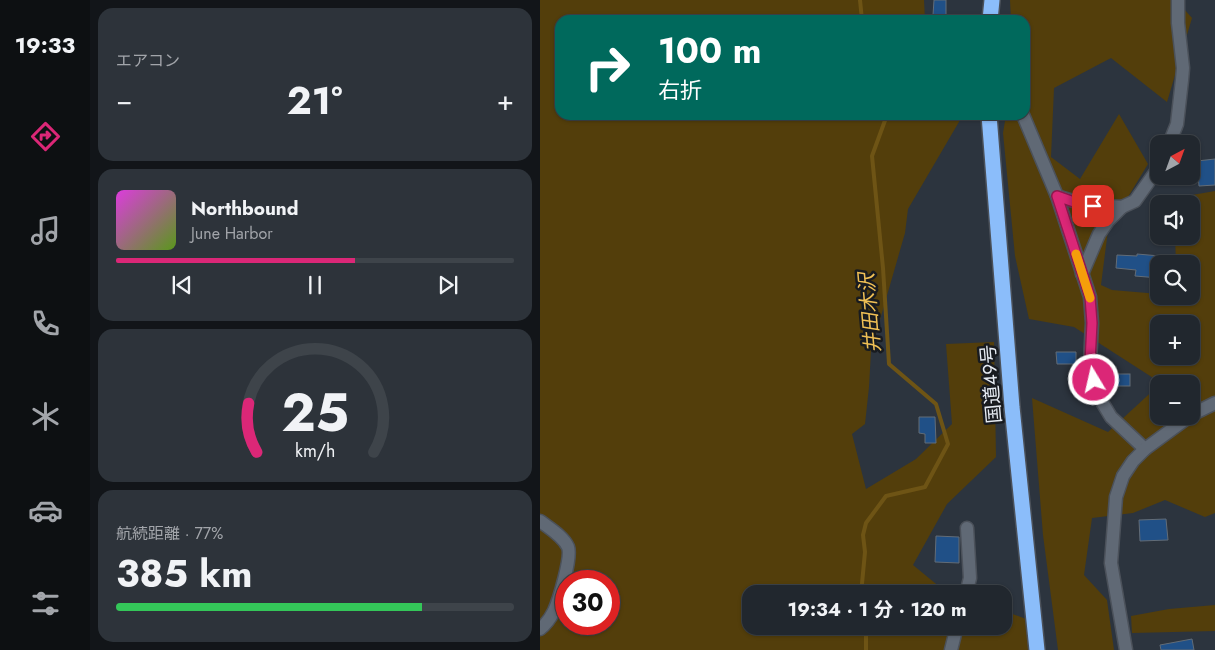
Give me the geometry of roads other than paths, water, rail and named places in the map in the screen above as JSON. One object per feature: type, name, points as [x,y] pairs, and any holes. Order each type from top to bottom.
[{"type":"highway","points":[[990,15],[992,0]]},
{"type":"highway","name":"国道49号","points":[[989,120],[1012,407],[1037,650]]},
{"type":"street","points":[[1173,135],[1177,124],[1183,68],[1178,23],[1178,0]]},
{"type":"street","points":[[1025,120],[1057,196],[1090,297],[1092,323],[1090,362],[1099,397],[1111,417],[1145,449]]},
{"type":"street","points":[[1082,274],[1099,234],[1108,221],[1122,207],[1135,201],[1150,180]]},
{"type":"street","points":[[1057,196],[1093,206],[1122,207]]},
{"type":"street","points":[[1200,411],[1215,403]]},
{"type":"street","points":[[1126,650],[1111,564],[1116,498],[1123,476],[1133,461],[1145,449],[1178,425]]},
{"type":"street","points":[[540,521],[557,534],[568,547],[569,556],[554,613],[540,629]]},
{"type":"street","points":[[967,528],[970,578],[968,585]]},
{"type":"street","points":[[951,650],[955,635]]},
{"type":"waterway","name":"井田木沢","points":[[860,0],[862,15]]},
{"type":"waterway","name":"井田木沢","points":[[862,585],[865,552],[863,535],[866,523],[886,496],[925,487],[948,444],[936,404],[889,364],[883,268],[872,156],[885,120]]},
{"type":"waterway","name":"井田木沢","points":[[866,635],[866,650]]}]
